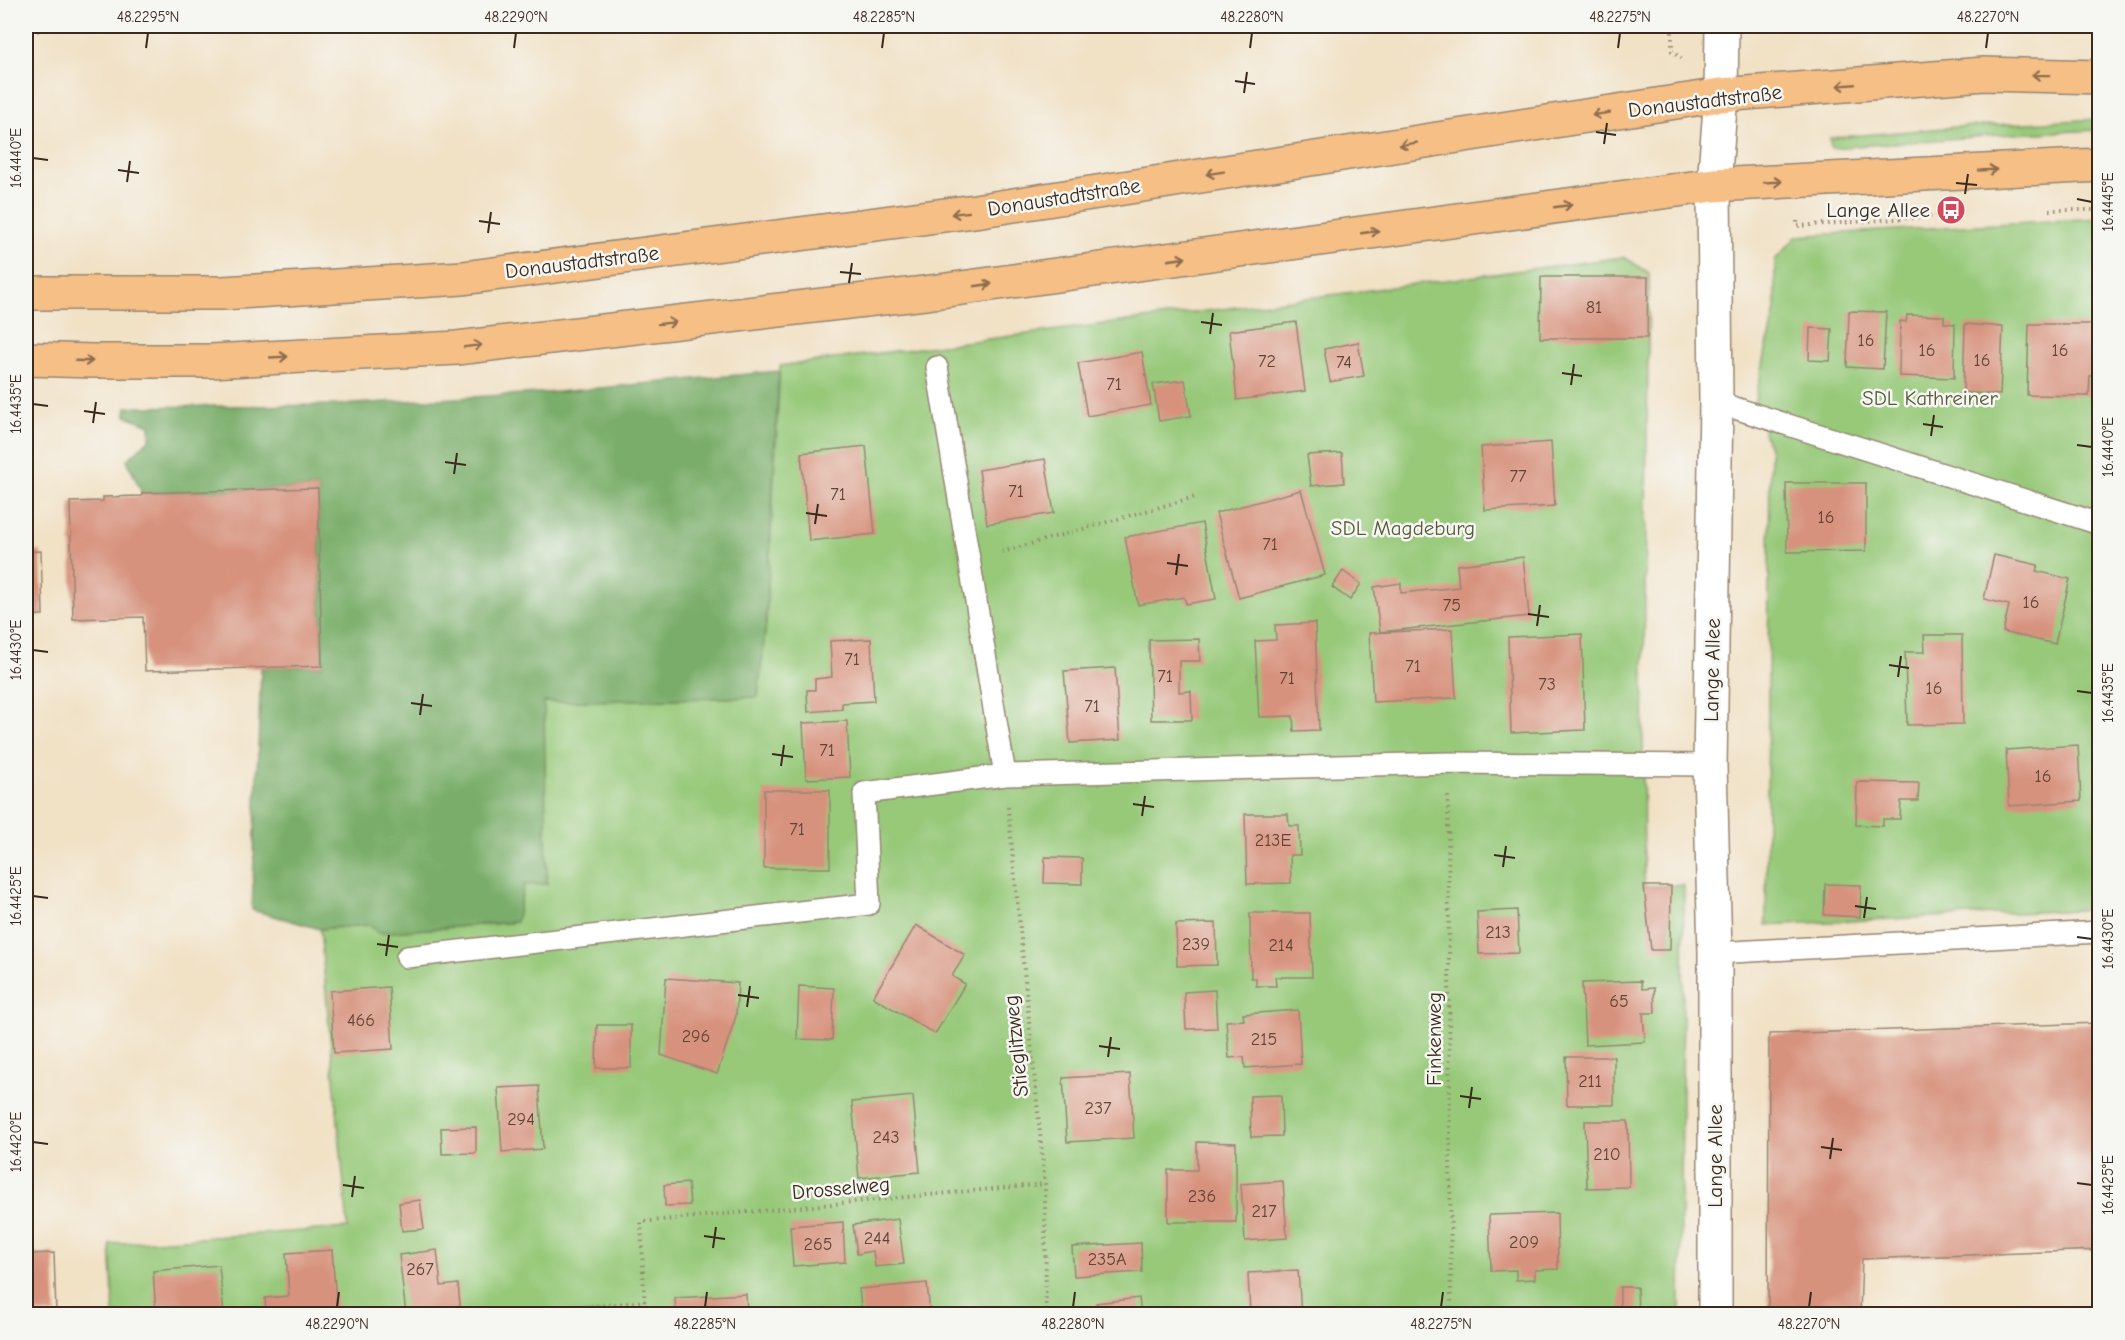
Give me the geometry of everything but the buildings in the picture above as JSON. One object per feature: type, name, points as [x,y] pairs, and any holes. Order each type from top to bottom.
[{"type":"main road","name":"Donaustadtstraße","points":[[26,293],[222,293],[463,278],[975,211],[1721,95],[1984,74],[2100,77]]},
{"type":"main road","points":[[26,359],[211,361],[457,348],[926,293],[1714,185],[2100,165]]},
{"type":"street","name":"Lange Allee","points":[[1715,1314],[1714,953],[1710,765],[1716,402],[1714,185],[1721,95],[1722,26]]},
{"type":"lane","points":[[937,367],[1005,775]]},
{"type":"lane","points":[[1716,402],[2100,524]]},
{"type":"lane","points":[[408,957],[869,904],[864,793],[1005,775],[1448,763],[1710,765]]},
{"type":"lane","points":[[1714,953],[2100,932]]},
{"type":"path","points":[[26,36],[50,26]]},
{"type":"path","points":[[1672,26],[1672,51],[1686,64]]},
{"type":"path","points":[[969,562],[1195,497]]},
{"type":"path","name":"Finkenweg","points":[[1448,763],[1451,1314]]},
{"type":"path","name":"Stieglitzweg","points":[[1005,775],[1045,1184],[1046,1314]]},
{"type":"path","name":"Drosselweg","points":[[645,1301],[641,1222],[1045,1184]]},
{"type":"path","points":[[525,1314],[645,1301],[645,1314]]},
{"type":"green space","points":[[2099,119],[2099,130],[1831,148],[1830,138],[1956,127]]},
{"type":"green space","name":"SDL Kathreiner","points":[[2099,218],[2099,909],[1766,925],[1770,452],[1755,401],[1775,310],[1775,260],[1797,236]]},
{"type":"green space","name":"SDL Magdeburg","points":[[1624,257],[1649,273],[1643,746],[1644,886],[1684,885],[1680,1314],[114,1314],[110,1244],[348,1228],[320,929],[370,924],[378,933],[516,922],[524,885],[547,884],[543,702],[757,697],[766,623],[780,366]]},
{"type":"green space","points":[[779,371],[766,623],[758,697],[544,702],[547,884],[524,885],[516,922],[378,933],[370,925],[320,929],[252,910],[261,668],[322,666],[318,488],[142,493],[127,460],[150,439],[150,425],[126,416],[126,407],[337,405],[558,392]]},
{"type":"place","name":"Lange Allee","points":[[1951,210]]}]
